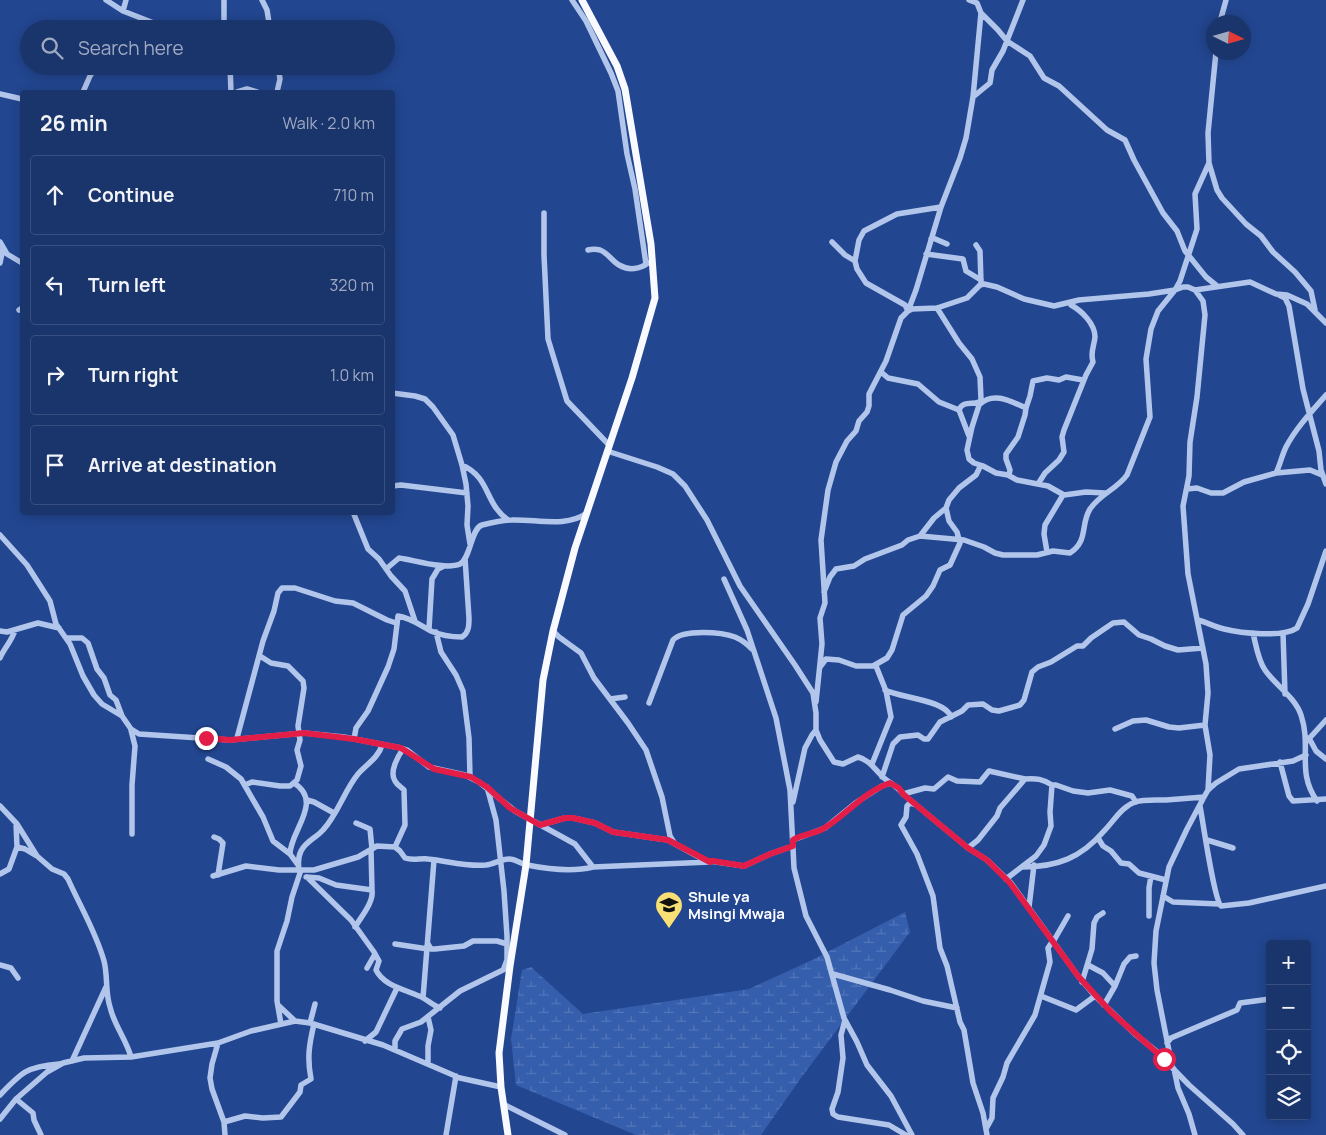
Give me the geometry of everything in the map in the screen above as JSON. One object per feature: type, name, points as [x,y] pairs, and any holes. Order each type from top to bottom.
[{"type":"main road","points":[[508,1135],[501,1087],[499,1052],[507,967],[526,865],[543,680],[553,631],[576,548],[653,311],[655,292],[653,259],[625,89],[617,66],[582,0]]},
{"type":"street","points":[[106,0],[123,11],[146,20]]},
{"type":"street","points":[[123,11],[126,0]]},
{"type":"street","points":[[224,0],[224,20]]},
{"type":"street","points":[[262,0],[267,10],[269,20]]},
{"type":"street","points":[[572,0],[586,21],[618,91],[646,264]]},
{"type":"street","points":[[815,709],[822,640],[820,618],[825,603],[821,529],[833,469],[838,457],[856,431],[859,421],[867,412],[869,394],[881,372],[901,318],[908,311],[941,207],[963,147],[973,97],[981,13],[977,1],[969,0]]},
{"type":"street","points":[[973,97],[989,85],[992,70],[1001,55],[1023,0]]},
{"type":"street","points":[[1222,15],[1226,0]]},
{"type":"street","points":[[981,13],[1007,41],[1027,53],[1044,78],[1059,86],[1107,130],[1124,140],[1163,213],[1177,231],[1182,245],[1189,256],[1206,277],[1217,286]]},
{"type":"street","points":[[1215,60],[1207,142],[1208,163],[1217,190],[1246,224],[1261,236],[1273,252],[1310,290],[1315,311]]},
{"type":"street","points":[[84,90],[91,75]]},
{"type":"street","points":[[230,75],[231,90]]},
{"type":"street","points":[[277,90],[280,75]]},
{"type":"street","points":[[0,94],[20,99]]},
{"type":"street","points":[[824,592],[830,577],[836,569],[854,566],[864,559],[920,536],[959,538],[984,546],[1000,554],[1037,555],[1058,551],[1069,553],[1083,540],[1089,512],[1105,493],[1117,486],[1127,475],[1150,419],[1151,409],[1146,371],[1147,346],[1151,328],[1158,311],[1174,290],[1189,256],[1198,229],[1195,194],[1208,163]]},
{"type":"street","points":[[908,311],[905,305],[866,283],[857,269],[855,261],[859,240],[864,231],[897,214],[941,207]]},
{"type":"street","points":[[544,213],[548,339],[568,401],[608,448],[673,474],[685,486],[707,520],[740,586],[806,681],[814,696],[816,730],[822,744],[834,762],[843,764],[858,757],[872,764],[882,777],[899,788],[903,794],[968,848],[987,860],[1019,893],[1052,942],[1095,996],[1243,1135]]},
{"type":"street","points":[[931,239],[947,244]]},
{"type":"street","points":[[0,242],[7,254],[20,262]]},
{"type":"street","points":[[832,242],[845,255],[855,261]]},
{"type":"street","points":[[908,311],[912,309],[937,308],[967,298],[981,282],[980,251],[976,245]]},
{"type":"street","points":[[0,263],[3,248]]},
{"type":"street","points":[[588,250],[601,250],[618,264],[639,269],[653,259]]},
{"type":"street","points":[[926,254],[963,259],[966,271],[981,282],[1024,299],[1054,306],[1085,299],[1100,299],[1188,287],[1196,290],[1250,282],[1276,294],[1307,304],[1326,324]]},
{"type":"street","points":[[1196,290],[1203,301],[1205,315],[1197,397],[1190,442],[1190,470],[1183,506],[1186,523],[1186,558],[1189,584],[1204,648],[1208,693],[1205,725],[1210,755],[1208,790]]},
{"type":"street","points":[[1287,298],[1304,389],[1319,450],[1322,475],[1326,484]]},
{"type":"street","points":[[1038,484],[1045,473],[1058,461],[1064,452],[1062,437],[1093,362],[1091,352],[1095,337],[1090,323],[1071,305]]},
{"type":"street","points":[[937,308],[978,369],[981,383],[980,404],[970,436],[967,450],[968,457],[974,463],[996,473],[1009,475],[1017,480],[1051,487],[1063,495],[1086,492],[1105,493]]},
{"type":"street","points":[[881,372],[888,378],[918,384],[939,402],[959,410],[970,436]]},
{"type":"street","points":[[1009,475],[1010,470],[1006,461],[1006,454],[1017,439],[1025,415],[1032,383],[1035,380],[1047,378],[1059,380],[1066,377],[1084,380]]},
{"type":"street","points":[[395,393],[415,396],[429,402],[453,435],[462,465],[467,493],[467,525],[470,544]]},
{"type":"street","points":[[1276,473],[1286,447],[1310,413],[1326,395]]},
{"type":"street","points":[[980,404],[989,398],[998,398],[1026,408]]},
{"type":"street","points":[[959,410],[960,406],[965,404],[979,402],[980,404]]},
{"type":"street","points":[[462,465],[478,474],[497,511],[508,520]]},
{"type":"street","points":[[920,536],[934,518],[946,508],[949,500],[959,488],[976,475],[980,467],[983,466]]},
{"type":"street","points":[[1187,489],[1197,488],[1211,493],[1223,493],[1244,482],[1276,473],[1310,470],[1322,475]]},
{"type":"street","points":[[395,486],[467,493]]},
{"type":"street","points":[[1047,552],[1044,534],[1045,525],[1063,495]]},
{"type":"street","points":[[818,669],[826,659],[839,660],[856,666],[876,666],[890,654],[904,615],[925,598],[940,570],[950,565],[960,543],[949,521],[946,508]]},
{"type":"street","points":[[354,739],[357,727],[368,711],[388,668],[394,649],[397,633],[396,623],[399,616],[416,621],[429,630],[463,637],[469,627],[465,558],[479,526],[508,520],[568,521],[578,519],[587,513]]},
{"type":"street","points":[[354,515],[368,548],[405,591],[416,621]]},
{"type":"street","points":[[0,535],[28,565],[50,601],[54,620],[66,638],[94,695],[104,706],[122,716]]},
{"type":"street","points":[[1198,620],[1223,629],[1253,633],[1291,632],[1297,628],[1308,604],[1326,551]]},
{"type":"street","points":[[386,569],[399,558],[444,566],[458,564],[465,558]]},
{"type":"street","points":[[429,630],[432,579],[438,569],[444,566]]},
{"type":"street","points":[[724,579],[746,630],[776,718],[792,806],[795,874],[806,916],[827,957],[845,1020],[857,1042],[866,1065],[892,1096],[912,1135]]},
{"type":"street","points":[[237,738],[263,641],[274,612],[278,593],[283,588],[300,590],[339,602],[353,603],[396,623]]},
{"type":"street","points":[[882,777],[893,744],[900,737],[918,735],[926,739],[938,724],[972,704],[983,704],[992,710],[999,711],[1020,705],[1024,700],[1032,672],[1077,646],[1083,646],[1091,638],[1118,622],[1124,622],[1136,633],[1178,650],[1204,648]]},
{"type":"street","points":[[0,631],[15,630],[38,623],[59,628]]},
{"type":"street","points":[[0,658],[13,637],[15,630]]},
{"type":"street","points":[[553,631],[558,637],[581,653],[594,678],[628,723],[649,756],[662,797],[670,836],[675,844]]},
{"type":"street","points":[[436,632],[440,651],[456,675],[463,691],[469,738],[470,777]]},
{"type":"street","points":[[649,703],[674,640],[679,635],[693,633],[733,636],[753,650]]},
{"type":"street","points":[[1253,633],[1262,666],[1299,710],[1308,740],[1305,773],[1309,787],[1317,801]]},
{"type":"street","points":[[1283,633],[1285,694]]},
{"type":"street","points":[[66,638],[82,638],[88,643],[97,669],[104,678],[110,695],[116,700],[122,716],[134,732],[148,736],[222,739],[298,733],[321,734],[403,749],[430,767],[470,777],[487,787],[510,808],[574,844],[593,867]]},
{"type":"street","points":[[245,785],[252,782],[288,787],[294,783],[299,775],[301,766],[298,750],[300,741],[298,720],[304,688],[302,679],[288,666],[271,663],[260,656]]},
{"type":"street","points":[[872,764],[891,717],[886,690],[876,666]]},
{"type":"street","points":[[886,690],[908,698],[937,704],[948,710],[951,717]]},
{"type":"street","points":[[610,699],[624,698]]},
{"type":"street","points":[[1115,729],[1133,720],[1146,720],[1179,728],[1205,725]]},
{"type":"street","points":[[1308,740],[1326,720]]},
{"type":"street","points":[[129,726],[135,746],[132,785],[132,834]]},
{"type":"street","points":[[792,806],[805,748],[816,730]]},
{"type":"street","points":[[1308,740],[1316,751],[1326,759]]},
{"type":"street","points":[[281,1024],[278,1006],[277,951],[299,870],[299,854],[308,842],[322,832],[348,789],[379,752],[382,745]]},
{"type":"street","points":[[395,848],[405,822],[404,789],[396,783],[393,777],[396,764],[403,749]]},
{"type":"street","points":[[1195,1135],[1189,1114],[1178,1088],[1167,1043],[1154,963],[1156,931],[1166,880],[1186,829],[1208,790],[1239,769],[1293,761],[1306,755]]},
{"type":"street","points":[[208,760],[226,767],[241,779],[263,817],[273,841],[290,854],[299,870],[348,917],[379,961],[377,972],[397,988],[423,998],[440,1008]]},
{"type":"street","points":[[1280,762],[1291,800],[1296,802],[1326,799]]},
{"type":"street","points":[[903,794],[925,788],[934,789],[948,777],[957,781],[980,782],[983,781],[990,770],[1025,779],[1045,780],[1052,785],[1056,784],[1073,791],[1088,793],[1110,790],[1132,796],[1136,802]]},
{"type":"street","points":[[968,848],[978,840],[1000,808],[1025,779]]},
{"type":"street","points":[[290,854],[292,842],[304,817],[307,800],[302,789],[294,783]]},
{"type":"street","points":[[793,840],[825,828],[857,802],[890,783]]},
{"type":"street","points":[[1006,879],[1036,856],[1044,845],[1051,826],[1052,785]]},
{"type":"street","points":[[395,1049],[395,1041],[402,1029],[418,1024],[460,991],[507,967],[504,891],[496,820],[487,787]]},
{"type":"street","points":[[1022,867],[1033,867],[1068,860],[1098,838],[1112,819],[1136,802],[1204,797]]},
{"type":"street","points":[[307,800],[334,813]]},
{"type":"street","points":[[919,806],[908,805],[906,817],[901,825],[917,854],[933,896],[940,948],[947,966],[960,1022],[964,1030],[972,1083],[983,1113],[986,1132]]},
{"type":"street","points":[[0,806],[16,822],[37,856]]},
{"type":"street","points":[[1200,806],[1212,877],[1219,904]]},
{"type":"street","points":[[540,825],[565,818],[573,818],[595,823],[613,832],[658,838],[675,844],[710,862]]},
{"type":"street","points":[[0,874],[9,870],[17,847],[16,822]]},
{"type":"street","points":[[355,927],[373,894],[370,829],[356,823]]},
{"type":"street","points":[[214,837],[223,843],[215,875],[246,866],[269,869],[320,869],[358,857],[377,846],[395,848],[406,859],[478,865],[511,859],[526,865],[576,869],[710,861],[744,866],[793,846]]},
{"type":"street","points":[[1098,838],[1103,846],[1111,851],[1119,862],[1129,864],[1136,871],[1166,880]]},
{"type":"street","points":[[1207,840],[1233,848]]},
{"type":"street","points":[[17,847],[37,856],[52,869],[64,874],[68,879],[98,944],[105,965],[106,987],[110,1007],[131,1057]]},
{"type":"street","points":[[1029,908],[1033,867],[1036,856]]},
{"type":"street","points":[[423,998],[434,860]]},
{"type":"street","points":[[1149,916],[1151,876]]},
{"type":"street","points":[[307,877],[319,878],[338,886],[372,889]]},
{"type":"street","points":[[1163,896],[1173,902],[1226,906],[1249,903],[1326,886]]},
{"type":"street","points":[[1082,982],[1092,949],[1093,927],[1097,917],[1103,912]]},
{"type":"street","points":[[986,1132],[992,1118],[993,1098],[1007,1063],[1033,1020],[1041,996],[1044,976],[1050,962],[1048,948],[1068,916]]},
{"type":"street","points":[[395,944],[428,947],[436,950],[464,946],[473,941],[497,941],[507,944]]},
{"type":"street","points":[[367,968],[375,954]]},
{"type":"street","points":[[1104,1005],[1116,986],[1127,959],[1136,956]]},
{"type":"street","points":[[0,965],[11,968],[18,978]]},
{"type":"street","points":[[1088,965],[1103,973],[1116,986]]},
{"type":"street","points":[[833,974],[923,1001],[957,1008]]},
{"type":"street","points":[[72,1061],[106,987]]},
{"type":"street","points":[[366,1040],[376,1032],[397,988]]},
{"type":"street","points":[[1041,996],[1076,1010],[1095,996]]},
{"type":"street","points":[[1167,1043],[1171,1038],[1237,1010],[1240,1004],[1266,1000]]},
{"type":"street","points":[[224,1122],[245,1116],[281,1117],[300,1092],[301,1085],[311,1079],[308,1068],[308,1055],[314,1004]]},
{"type":"street","points":[[278,1006],[295,1021]]},
{"type":"street","points":[[428,1017],[431,1030],[428,1046],[428,1064]]},
{"type":"street","points":[[845,1020],[841,1035],[844,1058],[838,1092],[832,1109],[833,1114],[838,1117],[889,1125],[906,1135]]},
{"type":"street","points":[[0,1096],[24,1072],[39,1066],[84,1058],[131,1057],[218,1043],[251,1031],[295,1021],[312,1023],[395,1049],[456,1076],[501,1087]]},
{"type":"street","points":[[218,1043],[210,1078],[224,1122],[224,1135]]},
{"type":"street","points":[[0,1119],[16,1100],[47,1072],[63,1063]]},
{"type":"street","points":[[446,1135],[456,1076]]},
{"type":"street","points":[[16,1100],[33,1113],[41,1135]]},
{"type":"street","points":[[503,1104],[565,1135]]},
{"type":"green space","points":[[905,912],[910,932],[761,1135],[636,1135],[516,1085],[511,1039],[522,970],[531,967],[583,1014],[749,989],[814,959]]},
{"type":"place","name":"Shule ya Msingi Mwaja","points":[[669,929]]},
{"type":"route","points":[[206,738],[230,740],[304,733],[354,739],[401,748],[434,769],[471,777],[487,787],[510,808],[540,825],[565,818],[573,818],[595,823],[613,832],[668,840],[710,862],[736,866],[748,865],[770,854],[793,846],[793,840],[804,834],[825,828],[865,796],[890,783],[899,788],[903,794],[968,848],[987,860],[1010,883],[1019,893],[1052,942],[1095,996],[1164,1059]]}]
